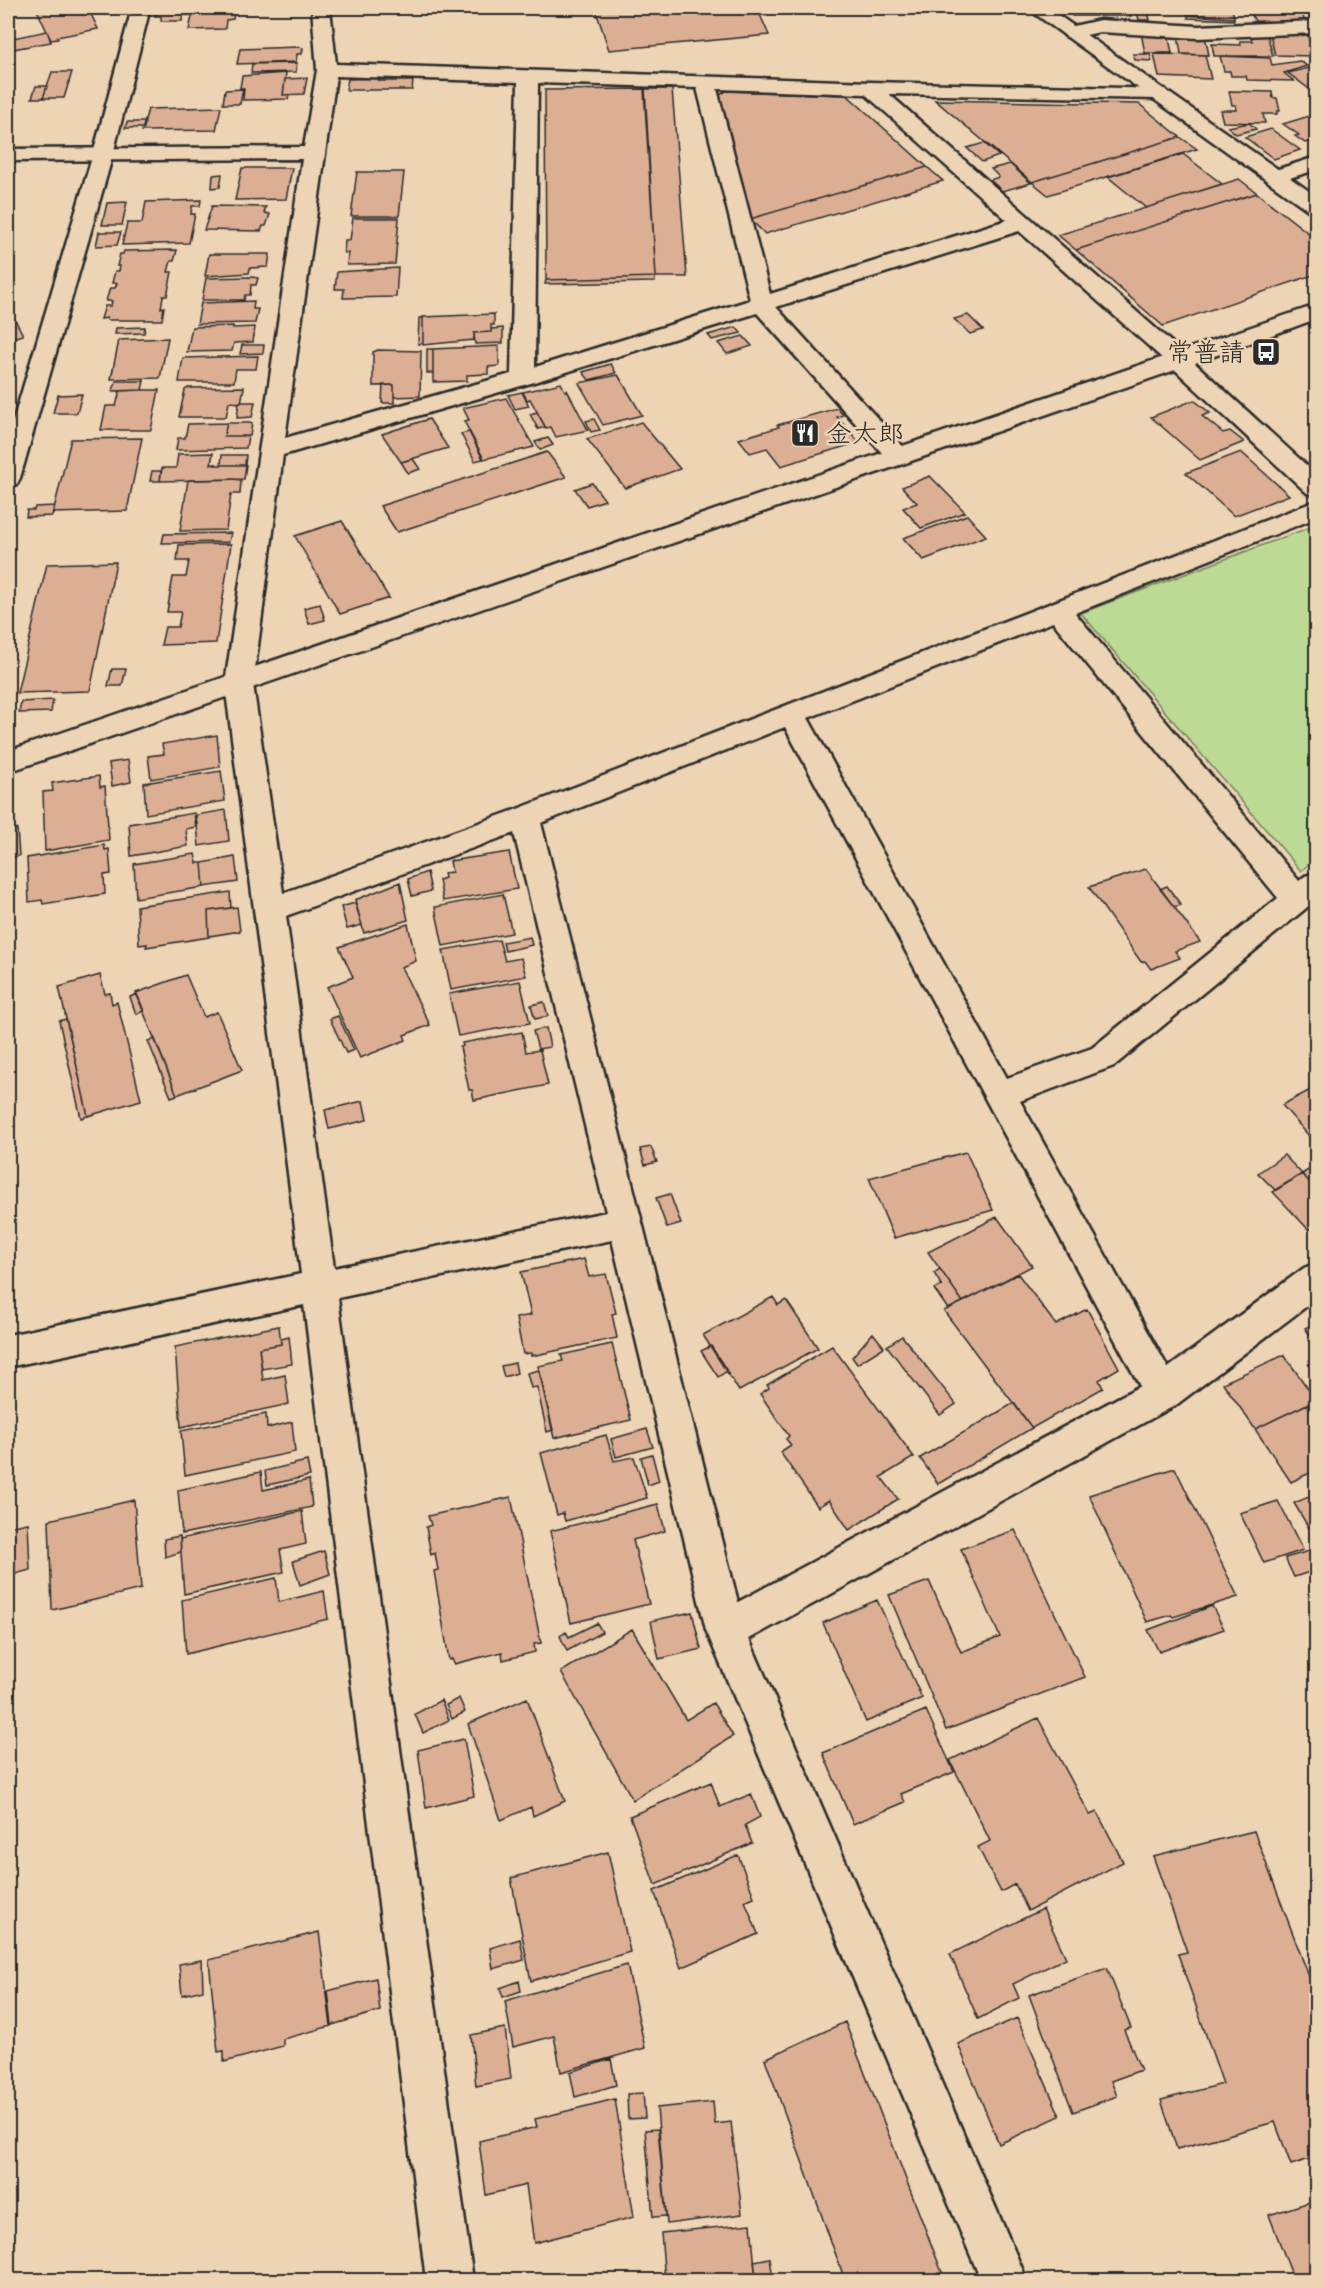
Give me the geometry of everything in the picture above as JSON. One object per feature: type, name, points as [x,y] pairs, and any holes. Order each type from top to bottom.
[{"type":"street","points":[[8,478],[104,154],[141,8]]},
{"type":"street","points":[[321,8],[327,70],[313,153],[239,684],[450,2280]]},
{"type":"street","points":[[1036,8],[1317,205]]},
{"type":"street","points":[[1071,32],[1100,26],[1198,32],[1317,27]]},
{"type":"street","points":[[327,70],[870,88],[1158,93]]},
{"type":"street","points":[[523,378],[528,76]]},
{"type":"street","points":[[706,82],[762,305],[899,457]]},
{"type":"street","points":[[870,88],[1179,361],[1317,487]]},
{"type":"street","points":[[8,154],[313,153]]},
{"type":"street","points":[[1276,176],[1317,163]]},
{"type":"street","points":[[272,450],[523,378],[1021,223]]},
{"type":"street","points":[[8,762],[1317,312]]},
{"type":"street","points":[[270,910],[525,818],[1317,509]]},
{"type":"street","points":[[1001,1094],[1103,1057],[1307,892],[1058,610]]},
{"type":"street","points":[[791,713],[1163,1393]]},
{"type":"street","points":[[525,818],[726,1629],[1004,2280]]},
{"type":"street","points":[[8,1351],[624,1223]]},
{"type":"street","points":[[726,1629],[1163,1393],[1317,1279]]},
{"type":"green space","points":[[1316,525],[1316,858],[1301,871],[1081,613]]},
{"type":"building","points":[[36,8],[88,8],[98,29],[51,40]]},
{"type":"building","points":[[595,8],[757,8],[769,35],[609,50]]},
{"type":"building","points":[[1064,8],[1095,8],[1096,16],[1072,16],[1071,11],[1065,11]]},
{"type":"building","points":[[1097,8],[1129,8],[1131,16],[1099,16]]},
{"type":"building","points":[[1136,8],[1147,8],[1150,20],[1139,20]]},
{"type":"building","points":[[1186,8],[1232,8],[1234,18],[1188,15]]},
{"type":"building","points":[[1248,8],[1301,8],[1305,23],[1255,21]]},
{"type":"building","points":[[190,9],[189,15],[183,15],[182,21],[161,21],[161,16],[155,16],[156,10]]},
{"type":"building","points":[[228,11],[227,14],[234,14],[233,19],[226,20],[225,29],[189,30],[193,12]]},
{"type":"building","points":[[1188,15],[1234,18],[1234,20],[1188,18]]},
{"type":"building","points":[[47,31],[51,42],[8,50],[8,39]]},
{"type":"building","points":[[1141,33],[1168,34],[1172,53],[1145,53]]},
{"type":"building","points":[[1250,33],[1267,34],[1273,56],[1214,56],[1212,44],[1241,45],[1240,41],[1252,41]]},
{"type":"building","points":[[1270,34],[1308,36],[1313,56],[1275,55]]},
{"type":"building","points":[[1178,35],[1205,36],[1209,55],[1181,54]]},
{"type":"building","points":[[303,48],[302,54],[297,54],[296,62],[237,64],[240,49]]},
{"type":"building","points":[[1133,54],[1150,54],[1152,61],[1135,60]]},
{"type":"building","points":[[1154,54],[1205,55],[1211,79],[1159,77]]},
{"type":"building","points":[[1220,56],[1270,58],[1272,65],[1300,61],[1307,66],[1284,73],[1294,81],[1247,80],[1246,76],[1231,76],[1230,71],[1224,71]]},
{"type":"building","points":[[297,63],[296,72],[251,73],[252,64]]},
{"type":"building","points":[[1309,68],[1316,73],[1316,94],[1288,73]]},
{"type":"building","points":[[52,72],[72,72],[64,98],[43,98]]},
{"type":"building","points":[[286,73],[283,95],[289,95],[288,99],[243,100],[244,88],[240,88],[242,76]]},
{"type":"building","points":[[307,78],[304,94],[283,95],[285,79]]},
{"type":"building","points":[[379,78],[379,81],[413,81],[412,90],[346,90],[348,79]]},
{"type":"building","points":[[36,86],[47,86],[43,98],[32,98]]},
{"type":"building","points":[[243,89],[240,104],[223,104],[225,90]]},
{"type":"building","points":[[644,89],[672,89],[687,277],[656,277]]},
{"type":"building","points":[[645,89],[656,277],[546,280],[545,90]]},
{"type":"building","points":[[726,91],[847,95],[927,167],[750,219],[718,96]]},
{"type":"building","points":[[1229,91],[1272,92],[1273,98],[1277,98],[1280,111],[1277,111],[1277,114],[1263,114],[1265,123],[1223,122],[1220,110],[1237,110],[1236,105],[1232,105]]},
{"type":"building","points":[[935,100],[1139,104],[1180,137],[1032,182]]},
{"type":"building","points":[[221,107],[216,130],[142,131],[148,109]]},
{"type":"building","points":[[1316,114],[1316,147],[1309,142],[1305,143],[1295,136],[1299,135],[1283,124]]},
{"type":"building","points":[[127,122],[145,122],[144,128],[125,128]]},
{"type":"building","points":[[1249,123],[1256,129],[1236,134],[1228,127]]},
{"type":"building","points":[[1271,129],[1300,150],[1274,159],[1245,137]]},
{"type":"building","points":[[1180,137],[1197,149],[1048,195],[1032,182]]},
{"type":"building","points":[[984,143],[999,156],[982,162],[967,148]]},
{"type":"building","points":[[1183,154],[1222,184],[1146,208],[1108,177]]},
{"type":"building","points":[[1010,164],[1031,183],[1002,191],[990,180],[999,177],[991,169]]},
{"type":"building","points":[[927,167],[943,181],[765,234],[750,219]]},
{"type":"building","points":[[242,168],[292,168],[286,199],[235,200]]},
{"type":"building","points":[[357,172],[404,172],[399,216],[351,216]]},
{"type":"building","points":[[222,174],[220,187],[212,188],[213,175]]},
{"type":"building","points":[[1239,179],[1257,193],[1076,250],[1058,235]]},
{"type":"building","points":[[1257,193],[1316,239],[1316,274],[1163,326],[1076,250]]},
{"type":"building","points":[[201,200],[200,206],[192,206],[191,214],[195,214],[189,243],[122,245],[127,223],[142,223],[146,202]]},
{"type":"building","points":[[127,202],[122,225],[102,225],[107,203]]},
{"type":"building","points":[[212,206],[266,207],[264,213],[270,214],[266,226],[263,226],[261,231],[204,230]]},
{"type":"building","points":[[353,218],[399,218],[395,264],[347,265],[348,253],[344,253],[345,240],[350,240]]},
{"type":"building","points":[[99,232],[121,232],[117,245],[96,246]]},
{"type":"building","points":[[177,250],[168,272],[172,272],[167,296],[163,296],[162,320],[101,319],[105,306],[111,306],[112,301],[106,301],[110,288],[115,288],[117,283],[112,283],[115,271],[119,271],[120,266],[117,266],[120,254],[124,251]]},
{"type":"building","points":[[209,254],[270,254],[268,267],[250,268],[249,273],[205,276]]},
{"type":"building","points":[[398,268],[396,297],[343,298],[344,289],[335,289],[337,272]]},
{"type":"building","points":[[655,277],[655,282],[545,284],[546,280]]},
{"type":"building","points":[[206,278],[258,278],[256,285],[251,285],[250,295],[245,295],[244,300],[202,300]]},
{"type":"building","points":[[254,301],[253,309],[258,309],[255,323],[197,324],[201,303]]},
{"type":"building","points":[[8,306],[23,335],[8,339]]},
{"type":"building","points":[[494,314],[494,325],[491,325],[491,332],[474,333],[474,340],[423,345],[423,317]]},
{"type":"building","points":[[968,315],[983,330],[970,334],[954,319]]},
{"type":"building","points":[[419,318],[423,318],[423,343],[418,344]]},
{"type":"building","points":[[233,326],[233,328],[255,327],[253,342],[234,343],[232,351],[187,352],[192,327]]},
{"type":"building","points":[[145,327],[144,333],[115,334],[116,328]]},
{"type":"building","points":[[736,327],[741,333],[712,340],[708,335]]},
{"type":"building","points":[[503,328],[503,343],[475,344],[474,333],[491,332],[491,329]]},
{"type":"building","points":[[743,336],[752,346],[727,354],[718,343]]},
{"type":"building","points":[[168,338],[160,378],[111,379],[119,340]]},
{"type":"building","points":[[242,345],[264,345],[263,353],[240,354]]},
{"type":"building","points":[[499,346],[499,366],[488,367],[488,374],[467,375],[467,381],[433,382],[433,349]]},
{"type":"building","points":[[427,349],[433,349],[433,373],[427,373]]},
{"type":"building","points":[[378,350],[421,351],[420,396],[394,397],[394,385],[373,386],[373,352]]},
{"type":"building","points":[[258,356],[256,369],[236,369],[234,382],[179,382],[183,358]]},
{"type":"building","points":[[611,364],[616,373],[589,380],[583,372]]},
{"type":"building","points":[[618,375],[642,415],[603,425],[579,383]]},
{"type":"building","points":[[116,381],[144,381],[142,390],[113,391]]},
{"type":"building","points":[[561,383],[588,430],[556,437],[551,427],[546,428],[530,399],[527,400],[523,392]]},
{"type":"building","points":[[383,385],[394,385],[394,403],[382,403]]},
{"type":"building","points":[[244,387],[241,403],[229,402],[226,417],[179,417],[185,390],[188,388]]},
{"type":"building","points":[[159,390],[151,430],[101,430],[106,406],[116,406],[120,391]]},
{"type":"building","points":[[522,392],[529,406],[515,409],[508,395]]},
{"type":"building","points":[[82,394],[77,413],[53,413],[58,395]]},
{"type":"building","points":[[506,398],[534,447],[484,459],[464,421],[469,420],[463,408]]},
{"type":"building","points":[[1194,400],[1210,413],[1202,416],[1223,433],[1230,431],[1244,442],[1200,460],[1151,417]]},
{"type":"building","points":[[239,402],[255,402],[252,417],[237,418]]},
{"type":"building","name":"金太郎","points":[[837,408],[843,415],[837,417],[859,442],[781,466],[767,448],[750,453],[739,439],[779,427],[777,425]]},
{"type":"building","points":[[537,412],[545,427],[538,429],[530,414]]},
{"type":"building","points":[[429,419],[448,448],[401,462],[382,434]]},
{"type":"building","points":[[594,419],[600,430],[591,432],[586,421]]},
{"type":"building","points":[[641,422],[680,469],[625,488],[587,439]]},
{"type":"building","points":[[227,423],[224,436],[248,436],[246,448],[176,450],[178,438],[185,438],[188,424]]},
{"type":"building","points":[[227,423],[252,423],[250,436],[224,436]]},
{"type":"building","points":[[469,432],[483,459],[475,461],[461,434]]},
{"type":"building","points":[[142,438],[127,511],[53,513],[71,439]]},
{"type":"building","points":[[548,438],[553,445],[540,450],[535,442]]},
{"type":"building","points":[[547,452],[566,477],[397,532],[380,506]]},
{"type":"building","points":[[1241,452],[1289,495],[1234,516],[1186,473]]},
{"type":"building","points":[[213,453],[211,464],[246,465],[244,479],[160,481],[162,468],[176,468],[178,454]]},
{"type":"building","points":[[222,455],[246,455],[245,465],[221,465]]},
{"type":"building","points":[[413,459],[420,469],[408,473],[401,462]]},
{"type":"building","points":[[152,471],[161,471],[160,481],[150,481]]},
{"type":"building","points":[[930,476],[965,512],[921,528],[903,508],[917,503],[902,487]]},
{"type":"building","points":[[188,480],[241,480],[240,494],[231,494],[226,530],[180,531]]},
{"type":"building","points":[[592,483],[605,500],[587,506],[575,489]]},
{"type":"building","points":[[54,506],[52,516],[26,517],[27,510]]},
{"type":"building","points":[[967,515],[986,536],[923,560],[903,538]]},
{"type":"building","points":[[342,521],[389,598],[340,614],[295,536]]},
{"type":"building","points":[[231,533],[229,542],[162,543],[164,534]]},
{"type":"building","points":[[231,544],[216,643],[161,645],[165,627],[178,627],[181,612],[167,612],[173,577],[186,577],[189,561],[177,561],[179,545]]},
{"type":"building","points":[[116,562],[90,691],[17,693],[47,564]]},
{"type":"building","points":[[320,604],[325,620],[309,624],[304,608]]},
{"type":"building","points":[[112,669],[126,669],[122,686],[108,686]]},
{"type":"building","points":[[53,700],[51,712],[19,713],[21,702]]},
{"type":"building","points":[[217,735],[220,767],[151,779],[148,756],[164,754],[162,744]]},
{"type":"building","points":[[128,760],[131,782],[112,786],[109,763]]},
{"type":"building","points":[[221,771],[225,801],[146,814],[144,783]]},
{"type":"building","points":[[99,776],[100,787],[105,786],[109,840],[45,851],[43,792],[53,791],[52,783]]},
{"type":"building","points":[[226,810],[229,841],[199,846],[196,815]]},
{"type":"building","points":[[194,813],[196,827],[186,829],[188,846],[131,856],[129,824]]},
{"type":"building","points":[[17,829],[19,856],[8,858],[8,831]]},
{"type":"building","points":[[104,845],[105,850],[109,849],[111,874],[104,875],[105,894],[43,904],[42,900],[29,902],[27,858]]},
{"type":"building","points":[[509,852],[517,889],[443,901],[439,880],[445,878],[444,873],[452,872],[450,861]]},
{"type":"building","points":[[195,854],[197,863],[202,863],[204,887],[136,898],[134,864]]},
{"type":"building","points":[[235,857],[238,882],[204,887],[202,863]]},
{"type":"building","points":[[1146,869],[1200,942],[1175,951],[1180,958],[1151,969],[1145,961],[1141,962],[1089,887]]},
{"type":"building","points":[[427,872],[431,891],[412,896],[408,879]]},
{"type":"building","points":[[400,882],[408,920],[364,933],[355,900]]},
{"type":"building","points":[[1167,886],[1181,905],[1174,907],[1160,889]]},
{"type":"building","points":[[230,892],[231,908],[208,911],[209,937],[146,947],[147,944],[139,945],[137,906]]},
{"type":"building","points":[[503,894],[512,933],[443,946],[435,907]]},
{"type":"building","points":[[355,903],[362,925],[347,929],[341,907]]},
{"type":"building","points":[[237,907],[240,931],[209,936],[208,911]]},
{"type":"building","points":[[408,924],[416,961],[401,967],[430,1025],[404,1035],[406,1040],[360,1058],[327,987],[353,977],[339,947]]},
{"type":"building","points":[[530,937],[532,945],[505,951],[503,942]]},
{"type":"building","points":[[499,940],[505,961],[521,958],[526,976],[451,990],[443,950]]},
{"type":"building","points":[[100,975],[105,994],[110,993],[112,1004],[117,1002],[141,1100],[88,1116],[59,987]]},
{"type":"building","points":[[186,975],[204,1017],[217,1012],[242,1070],[177,1095],[136,993]]},
{"type":"building","points":[[520,981],[530,1023],[458,1036],[449,994]]},
{"type":"building","points":[[137,994],[144,1011],[136,1014],[130,997]]},
{"type":"building","points":[[544,1002],[548,1016],[535,1019],[531,1005]]},
{"type":"building","points":[[338,1016],[354,1050],[346,1053],[330,1019]]},
{"type":"building","points":[[66,1019],[88,1116],[81,1118],[59,1021]]},
{"type":"building","points":[[546,1028],[550,1047],[538,1049],[533,1031]]},
{"type":"building","points":[[522,1032],[526,1052],[540,1050],[548,1085],[474,1100],[472,1090],[469,1090],[460,1047],[463,1046],[462,1043]]},
{"type":"building","points":[[155,1039],[177,1095],[171,1097],[148,1041]]},
{"type":"building","points":[[1316,1087],[1316,1144],[1282,1105]]},
{"type":"building","points":[[363,1101],[367,1120],[329,1129],[325,1110]]},
{"type":"building","points":[[651,1147],[657,1162],[645,1165],[640,1149]]},
{"type":"building","points":[[966,1152],[993,1210],[894,1238],[869,1178]]},
{"type":"building","points":[[1284,1155],[1302,1174],[1275,1190],[1258,1173]]},
{"type":"building","points":[[1313,1167],[1316,1171],[1316,1189],[1302,1174]]},
{"type":"building","points":[[1302,1174],[1316,1189],[1316,1225],[1309,1230],[1273,1192]]},
{"type":"building","points":[[670,1194],[681,1224],[667,1228],[656,1198]]},
{"type":"building","points":[[997,1217],[1032,1266],[963,1302],[928,1252]]},
{"type":"building","points":[[584,1259],[589,1277],[606,1274],[616,1313],[612,1314],[617,1338],[531,1356],[531,1353],[523,1354],[516,1318],[531,1315],[521,1272]]},
{"type":"building","points":[[940,1269],[963,1302],[948,1309],[934,1289],[942,1286],[934,1273]]},
{"type":"building","points":[[1018,1274],[1056,1325],[1087,1309],[1119,1368],[1099,1380],[1103,1388],[1032,1428],[944,1311]]},
{"type":"building","points":[[773,1297],[778,1305],[786,1300],[818,1348],[739,1391],[703,1335]]},
{"type":"building","points":[[1316,1323],[1316,1344],[1305,1328]]},
{"type":"building","points":[[279,1326],[281,1344],[259,1348],[263,1380],[285,1375],[289,1404],[181,1427],[175,1347]]},
{"type":"building","points":[[873,1333],[884,1347],[857,1364],[852,1357]]},
{"type":"building","points":[[902,1336],[956,1404],[940,1415],[887,1346]]},
{"type":"building","points":[[289,1337],[292,1364],[262,1369],[259,1348],[281,1344],[281,1339]]},
{"type":"building","points":[[612,1344],[631,1420],[554,1438],[538,1366],[563,1361],[561,1355]]},
{"type":"building","points":[[711,1346],[727,1371],[718,1377],[701,1351]]},
{"type":"building","points":[[832,1346],[914,1457],[881,1477],[898,1499],[849,1530],[829,1500],[818,1507],[780,1452],[791,1445],[786,1439],[789,1436],[760,1394],[769,1388],[767,1385]]},
{"type":"building","points":[[1284,1355],[1316,1400],[1255,1429],[1223,1383]]},
{"type":"building","points":[[515,1363],[517,1373],[504,1377],[501,1366]]},
{"type":"building","points":[[539,1370],[553,1430],[547,1432],[537,1387],[531,1388],[527,1373]]},
{"type":"building","points":[[1014,1403],[1032,1428],[938,1484],[920,1458]]},
{"type":"building","points":[[1307,1404],[1316,1418],[1316,1470],[1291,1482],[1255,1429]]},
{"type":"building","points":[[266,1414],[267,1428],[292,1422],[295,1452],[185,1475],[181,1431]]},
{"type":"building","points":[[647,1429],[653,1447],[616,1457],[611,1439]]},
{"type":"building","points":[[606,1435],[614,1461],[634,1457],[647,1498],[565,1521],[563,1513],[557,1515],[541,1453]]},
{"type":"building","points":[[652,1454],[659,1481],[648,1485],[641,1457]]},
{"type":"building","points":[[307,1461],[310,1476],[267,1485],[265,1471]]},
{"type":"building","points":[[1175,1468],[1238,1597],[1173,1617],[1171,1615],[1147,1622],[1089,1495]]},
{"type":"building","points":[[261,1472],[263,1490],[309,1480],[312,1507],[182,1534],[178,1490]]},
{"type":"building","points":[[1316,1494],[1316,1540],[1294,1503]]},
{"type":"building","points":[[511,1497],[541,1643],[534,1644],[535,1652],[503,1660],[502,1652],[454,1664],[452,1659],[449,1660],[434,1571],[438,1570],[435,1553],[431,1555],[426,1527],[431,1525],[428,1516]]},
{"type":"building","points":[[134,1500],[141,1589],[52,1610],[49,1520]]},
{"type":"building","points":[[1278,1501],[1303,1550],[1264,1563],[1240,1513]]},
{"type":"building","points":[[658,1504],[665,1531],[633,1540],[649,1604],[571,1623],[550,1531]]},
{"type":"building","points":[[302,1511],[306,1544],[280,1550],[284,1572],[184,1594],[180,1539]]},
{"type":"building","points":[[28,1523],[30,1570],[8,1576],[8,1527]]},
{"type":"building","points":[[1015,1530],[1085,1677],[946,1730],[889,1595],[929,1581],[961,1652],[1000,1637],[961,1549]]},
{"type":"building","points":[[180,1536],[181,1552],[165,1557],[164,1539]]},
{"type":"building","points":[[1313,1550],[1316,1552],[1316,1570],[1294,1577],[1285,1558]]},
{"type":"building","points":[[324,1551],[330,1574],[300,1585],[293,1561]]},
{"type":"building","points":[[276,1578],[279,1602],[324,1591],[328,1619],[186,1654],[182,1600]]},
{"type":"building","points":[[877,1600],[922,1698],[866,1722],[823,1623]]},
{"type":"building","points":[[1212,1606],[1224,1629],[1159,1652],[1148,1630]]},
{"type":"building","points":[[692,1612],[701,1649],[659,1659],[651,1621]]},
{"type":"building","points":[[597,1623],[602,1632],[567,1651],[560,1636],[566,1632],[569,1637]]},
{"type":"building","points":[[632,1629],[686,1720],[713,1703],[733,1736],[633,1800],[561,1672]]},
{"type":"building","points":[[459,1698],[465,1712],[452,1719],[446,1705]]},
{"type":"building","points":[[527,1698],[565,1801],[533,1816],[531,1807],[501,1820],[468,1724]]},
{"type":"building","points":[[441,1700],[449,1720],[423,1733],[415,1714]]},
{"type":"building","points":[[926,1710],[954,1772],[901,1794],[905,1802],[853,1824],[823,1753]]},
{"type":"building","points":[[1038,1718],[1090,1815],[1097,1812],[1123,1862],[1028,1911],[1015,1884],[1001,1892],[978,1847],[990,1841],[950,1760]]},
{"type":"building","points":[[464,1739],[474,1796],[426,1808],[418,1750]]},
{"type":"building","points":[[711,1782],[720,1807],[751,1794],[760,1817],[745,1825],[752,1843],[655,1885],[630,1816]]},
{"type":"building","points":[[1254,1831],[1316,1995],[1316,2157],[1291,2165],[1275,2122],[1177,2149],[1161,2100],[1223,2084],[1178,1954],[1187,1952],[1153,1856]]},
{"type":"building","points":[[608,1852],[630,1952],[531,1981],[511,1878]]},
{"type":"building","points":[[738,1855],[754,1897],[745,1901],[758,1934],[681,1968],[654,1891]]},
{"type":"building","points":[[1043,1909],[1066,1958],[1013,1984],[1019,1998],[978,2019],[950,1954]]},
{"type":"building","points":[[319,1932],[331,2026],[283,2039],[283,2046],[224,2062],[224,2051],[218,2052],[209,1960]]},
{"type":"building","points":[[520,1939],[524,1960],[493,1969],[490,1948]]},
{"type":"building","points":[[202,1960],[203,1990],[182,1995],[179,1964]]},
{"type":"building","points":[[627,1965],[645,2048],[561,2072],[554,2036],[513,2047],[505,2001]]},
{"type":"building","points":[[1107,1968],[1131,2028],[1124,2030],[1141,2070],[1111,2081],[1117,2096],[1073,2112],[1029,1995]]},
{"type":"building","points":[[376,1978],[380,2011],[332,2025],[328,1991]]},
{"type":"building","points":[[519,1981],[521,1991],[503,1997],[500,1988]]},
{"type":"building","points":[[1017,2018],[1060,2116],[999,2144],[958,2044]]},
{"type":"building","points":[[845,2022],[945,2280],[845,2280],[765,2059]]},
{"type":"building","points":[[505,2028],[511,2079],[476,2086],[471,2035]]},
{"type":"building","points":[[611,2059],[616,2085],[575,2097],[570,2072]]},
{"type":"building","points":[[643,2093],[645,2118],[628,2119],[627,2094]]},
{"type":"building","points":[[615,2099],[634,2217],[534,2243],[526,2185],[486,2195],[479,2141],[537,2127],[535,2119]]},
{"type":"building","points":[[713,2102],[715,2124],[731,2122],[742,2214],[667,2224],[657,2108]]},
{"type":"building","points":[[658,2129],[666,2216],[653,2217],[645,2130]]},
{"type":"building","points":[[1316,2200],[1316,2280],[1294,2280],[1269,2215]]},
{"type":"building","points":[[751,2224],[756,2280],[665,2280],[661,2233]]},
{"type":"building","points":[[770,2258],[773,2280],[756,2280],[754,2261]]},
{"type":"place","name":"常普請","points":[[1266,352]]},
{"type":"place","name":"金太郎","points":[[805,433]]}]
